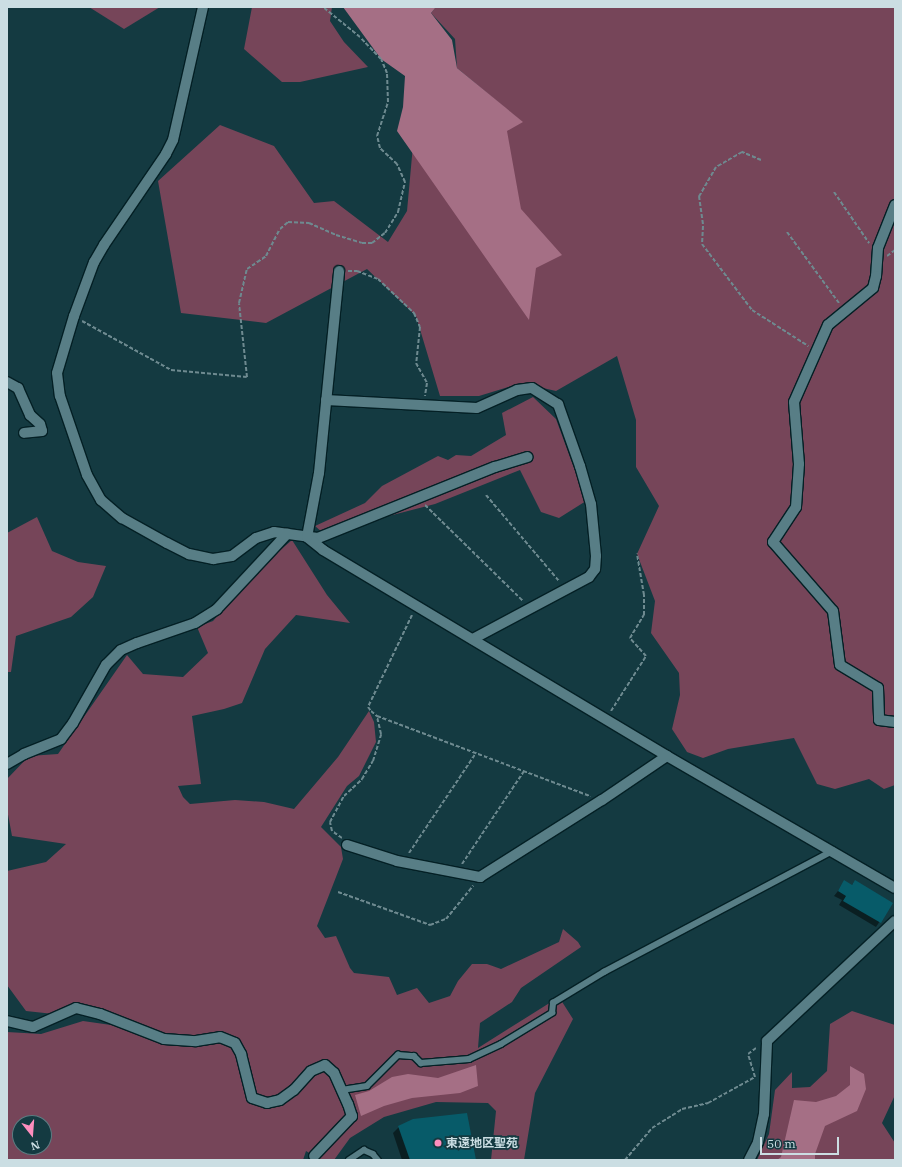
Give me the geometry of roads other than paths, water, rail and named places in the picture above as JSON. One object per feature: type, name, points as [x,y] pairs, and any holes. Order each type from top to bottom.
[{"type":"street","points":[[203,7],[173,140],[166,154],[97,257],[74,316],[58,373],[60,396],[87,475],[101,500],[122,518],[166,543],[189,554],[213,559],[232,556],[256,538],[274,532],[318,538],[495,467],[527,457]]},
{"type":"street","points":[[895,205],[878,248],[873,288],[828,325],[794,402],[799,464],[796,507],[773,542],[833,612],[840,665],[878,688],[879,720],[895,722]]},
{"type":"street","points":[[307,537],[319,473],[339,271]]},
{"type":"street","points":[[7,382],[18,388],[30,415],[40,424],[42,431],[24,433]]},
{"type":"street","points":[[326,400],[477,408],[517,390],[532,388],[558,404],[580,466],[591,504],[596,556],[595,569],[589,577],[473,639]]},
{"type":"street","points":[[7,764],[24,754],[61,739],[73,723],[106,665],[121,650],[195,623],[217,609],[286,534]]},
{"type":"street","points":[[307,537],[323,550],[667,756],[895,888]]},
{"type":"street","points":[[347,845],[403,862],[480,877],[602,800],[667,756]]},
{"type":"street","points":[[749,1160],[758,1142],[764,1114],[767,1041],[895,921]]},
{"type":"street","points":[[7,1021],[32,1027],[76,1008],[100,1014],[164,1038],[196,1040],[220,1037],[235,1043],[241,1054],[252,1098],[267,1103],[280,1100],[294,1090],[311,1071],[325,1065],[334,1073],[352,1116],[313,1158]]},
{"type":"lane","points":[[342,1090],[367,1086],[398,1055],[414,1056],[421,1063],[469,1059],[501,1044],[552,1013],[553,1003],[604,972],[833,851]]},
{"type":"lane","points":[[349,1160],[364,1150],[373,1154],[378,1160]]},
{"type":"place","name":"東遠地区聖苑","points":[[438,1143]]}]
